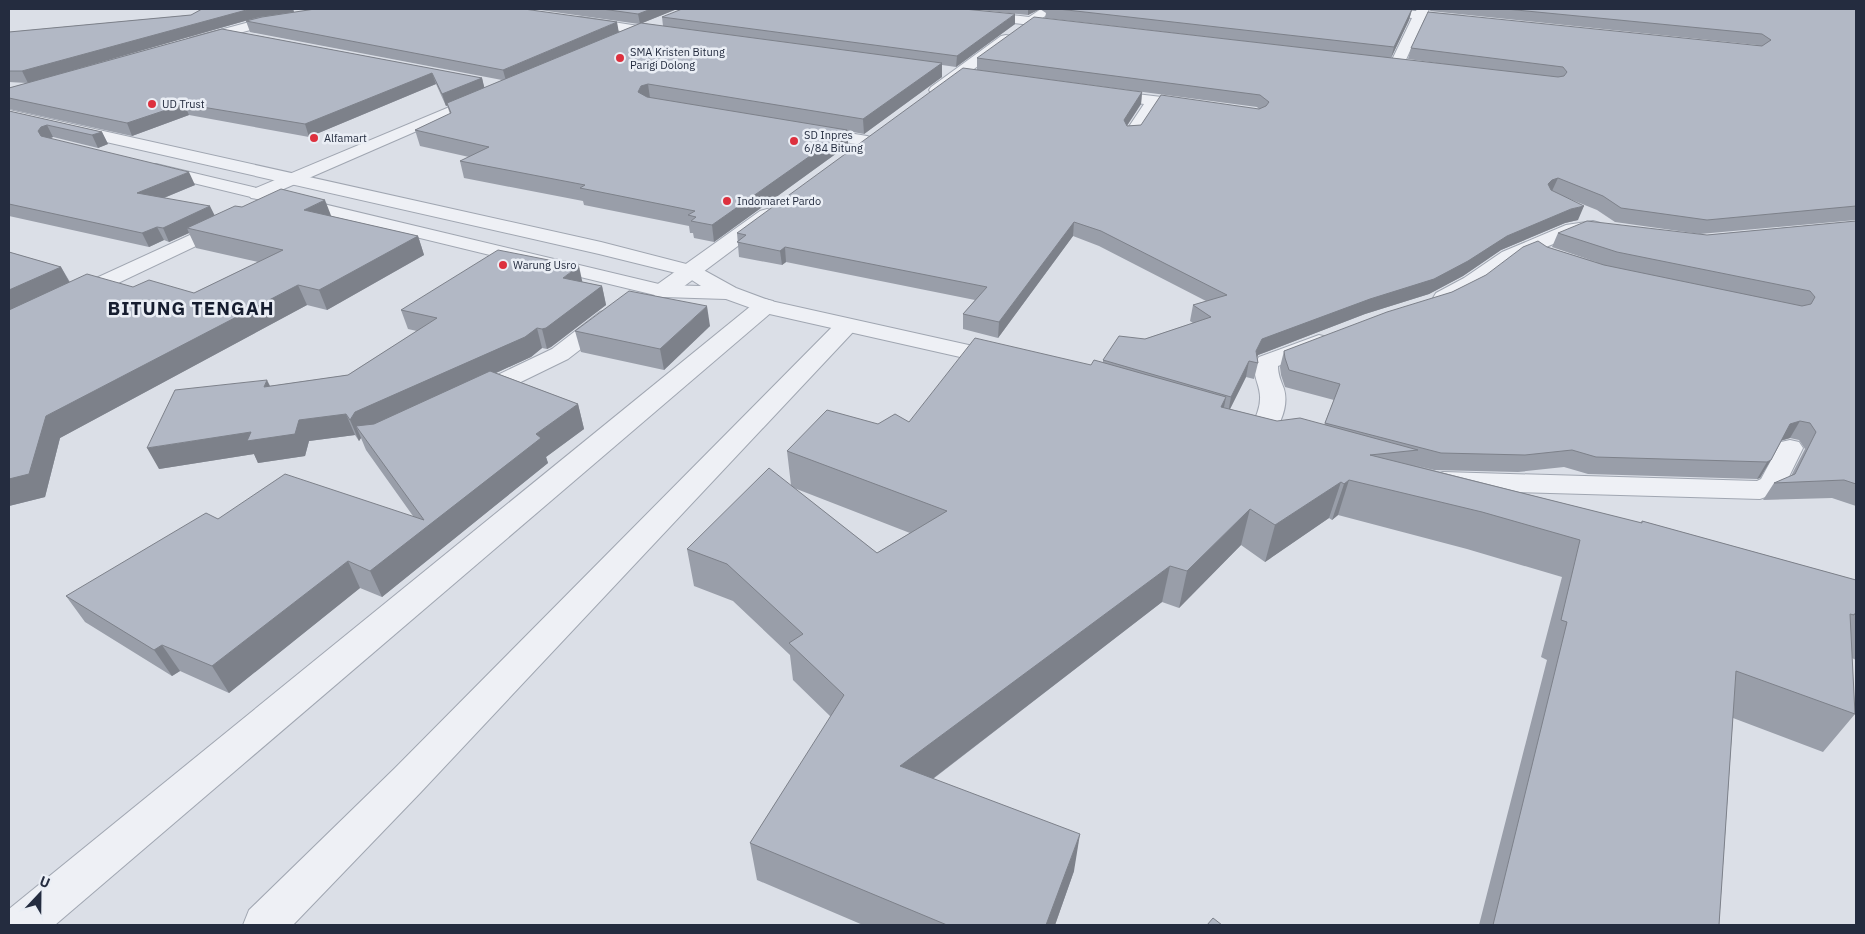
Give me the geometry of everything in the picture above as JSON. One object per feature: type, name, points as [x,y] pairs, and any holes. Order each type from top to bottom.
[{"type":"street","points":[[186,43],[283,18],[345,9]]},
{"type":"street","points":[[926,9],[1031,21]]},
{"type":"street","points":[[1357,9],[1422,12],[1477,22]]},
{"type":"street","points":[[1397,64],[1422,12]]},
{"type":"street","points":[[927,97],[1031,21],[1050,16]]},
{"type":"street","points":[[565,19],[678,36]]},
{"type":"street","points":[[612,42],[665,20]]},
{"type":"street","points":[[224,32],[252,38]]},
{"type":"street","points":[[1379,62],[1416,66]]},
{"type":"street","points":[[938,72],[977,77]]},
{"type":"street","points":[[9,326],[251,207],[291,178],[496,91]]},
{"type":"street","points":[[1085,92],[1210,108]]},
{"type":"street","points":[[1132,134],[1153,101]]},
{"type":"street","points":[[9,115],[601,248],[691,271],[728,294],[765,306],[846,326],[1019,363]]},
{"type":"street","points":[[798,130],[867,141]]},
{"type":"street","points":[[851,153],[882,130]]},
{"type":"street","points":[[142,166],[251,207],[279,199],[655,289],[728,294]]},
{"type":"street","points":[[454,405],[560,354],[655,289],[691,271],[779,206]]},
{"type":"street","points":[[1429,304],[1472,283],[1509,256],[1533,246],[1580,227],[1611,229],[1575,209]]},
{"type":"street","points":[[1533,246],[1556,259]]},
{"type":"street","points":[[23,925],[765,306]]},
{"type":"street","points":[[264,925],[415,773],[846,326]]},
{"type":"street","points":[[1261,434],[1272,408],[1273,395],[1265,375],[1267,362],[1338,335]]},
{"type":"street","points":[[1233,425],[1289,442]]},
{"type":"street","points":[[1535,508],[1427,480],[1760,490],[1772,485],[1790,448]]},
{"type":"building","points":[[202,9],[250,9],[22,71],[9,71],[9,32],[191,15]]},
{"type":"building","points":[[315,9],[524,9],[617,22],[503,70],[246,21]]},
{"type":"building","points":[[602,9],[651,9],[638,14]]},
{"type":"building","points":[[682,9],[964,9],[1015,14],[957,56],[662,17]]},
{"type":"building","points":[[1058,9],[1412,9],[1394,47]]},
{"type":"building","points":[[1506,9],[1856,9],[1856,206],[1707,220],[1621,208],[1603,196],[1558,178],[1548,184],[1551,190],[1584,206],[1571,209],[1507,236],[1468,261],[1434,279],[1370,299],[1262,339],[1256,351],[1258,363],[1249,361],[1231,397],[1103,360],[1119,336],[1145,339],[1211,317],[1193,305],[1227,295],[1101,231],[1074,222],[999,322],[963,314],[987,287],[785,247],[780,251],[737,242],[746,235],[737,233],[963,68],[1142,92],[1124,120],[1127,126],[1141,125],[1161,95],[1259,109],[1266,106],[1269,102],[1260,95],[977,58],[1034,17],[1558,77],[1564,76],[1567,72],[1563,67],[1411,48],[1428,12],[1762,46],[1771,40],[1762,34]]},
{"type":"building","points":[[641,23],[942,63],[863,119],[648,84],[641,86],[638,92],[647,97],[847,130],[712,225],[691,221],[696,217],[688,215],[695,211],[580,188],[585,185],[460,161],[489,147],[415,130],[451,113],[447,103]]},
{"type":"building","points":[[222,29],[482,78],[442,94],[432,73],[305,124],[184,104],[127,123],[9,98],[9,88]]},
{"type":"building","points":[[9,111],[102,132],[92,135],[47,125],[41,127],[38,131],[41,136],[189,172],[137,193],[210,206],[163,228],[157,227],[142,233],[9,204]]},
{"type":"building","points":[[281,189],[325,200],[304,210],[418,236],[319,290],[298,285],[46,416],[29,474],[9,479],[9,310],[87,274],[133,287],[149,280],[194,293],[283,250],[187,228],[235,206],[242,207]]},
{"type":"building","points":[[1587,221],[1707,235],[1856,221],[1856,484],[1844,480],[1774,483],[1795,474],[1816,432],[1810,423],[1800,421],[1790,424],[1771,460],[1767,462],[1596,457],[1572,450],[1525,455],[1441,453],[1325,423],[1340,384],[1289,370],[1284,351],[1387,312],[1452,292],[1486,275],[1523,247],[1538,241],[1547,247],[1604,265],[1802,306],[1811,304],[1815,297],[1810,291],[1617,252],[1558,233]]},
{"type":"building","points":[[498,250],[579,266],[563,278],[602,286],[546,328],[537,328],[525,337],[355,412],[350,420],[346,414],[299,420],[295,434],[247,441],[251,432],[147,448],[175,390],[267,380],[264,387],[348,375],[437,318],[401,310]]},
{"type":"building","points":[[9,252],[61,267],[9,290]]},
{"type":"building","points":[[629,291],[707,306],[660,349],[575,331]]},
{"type":"building","points":[[975,338],[1091,365],[1094,360],[1226,397],[1221,407],[1277,421],[1300,418],[1418,450],[1370,455],[1642,523],[1642,521],[1856,580],[1856,614],[1850,614],[1855,714],[1736,671],[1719,925],[1493,925],[1567,622],[1561,620],[1580,540],[1482,512],[1349,480],[1344,484],[1341,482],[1275,525],[1250,509],[1187,571],[1170,566],[900,766],[1080,834],[1046,925],[947,925],[750,843],[844,695],[789,643],[803,634],[727,564],[687,549],[769,468],[877,553],[947,511],[787,451],[827,410],[878,424],[895,414],[909,422]]},
{"type":"building","points":[[490,371],[578,404],[536,434],[541,438],[370,571],[348,561],[212,666],[162,645],[154,650],[66,596],[206,513],[218,519],[285,474],[424,520],[356,426],[374,424]]},
{"type":"building","points":[[1213,918],[1222,925],[1207,925]]},
{"type":"place","name":"SMA Kristen Bitung Parigi Dolong","points":[[620,58]]},
{"type":"place","name":"UD Trust","points":[[152,104]]},
{"type":"place","name":"Alfamart","points":[[314,138]]},
{"type":"place","name":"SD Inpres 6/84 Bitung","points":[[794,141]]},
{"type":"place","name":"Indomaret Pardo","points":[[727,201]]},
{"type":"place","name":"Warung Usro","points":[[503,265]]},
{"type":"district","name":"BITUNG TENGAH","points":[[191,308]]}]
